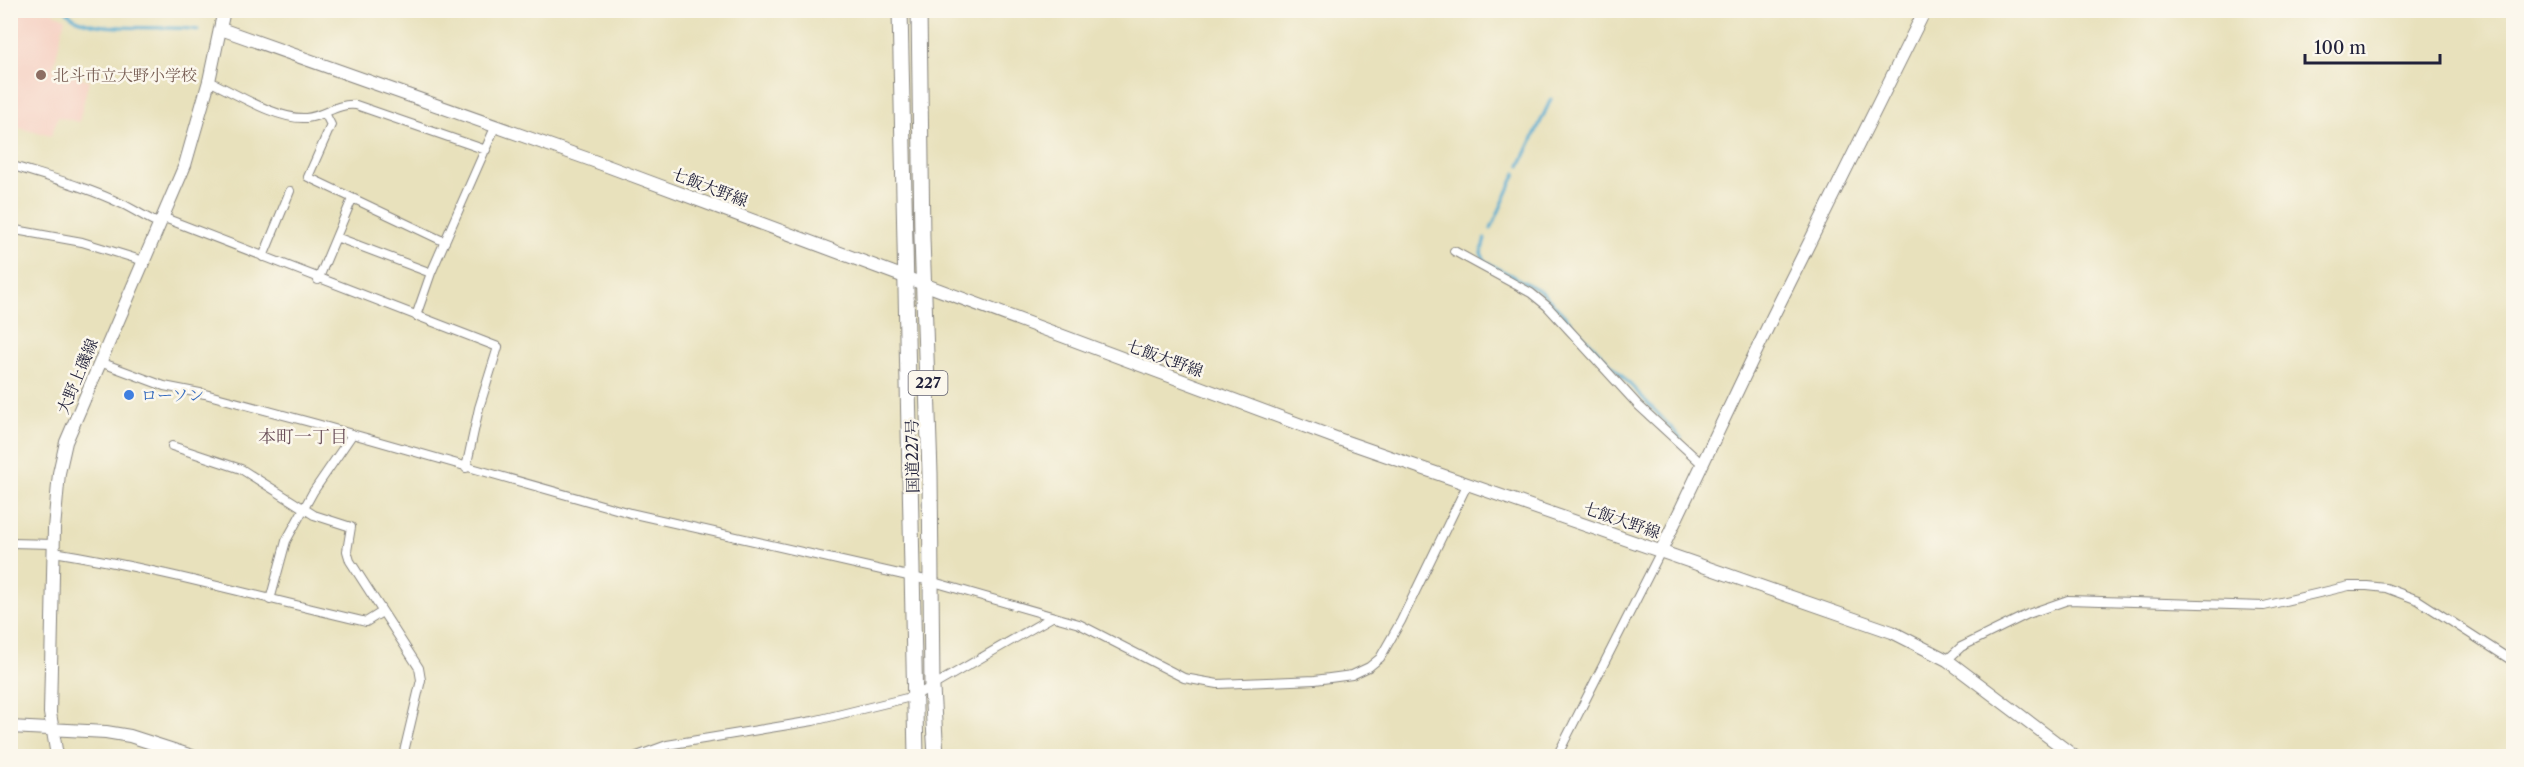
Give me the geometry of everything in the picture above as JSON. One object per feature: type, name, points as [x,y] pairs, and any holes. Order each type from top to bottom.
[{"type":"highway","name":"国道227号","points":[[900,10],[908,279],[916,756]]},
{"type":"highway","name":"国道227号","points":[[919,10],[930,473],[932,688],[936,756]]},
{"type":"main road","name":"大野上磯線","points":[[57,756],[50,713],[54,548],[58,483],[66,442],[185,165],[209,81],[224,10]]},
{"type":"main road","points":[[1661,551],[1701,463],[1925,10]]},
{"type":"main road","name":"七飯大野線","points":[[221,29],[496,125],[1344,441],[1892,632],[1947,660],[2074,756]]},
{"type":"main road","points":[[10,727],[106,732],[130,736],[192,756]]},
{"type":"street","points":[[209,81],[284,115],[308,117],[325,113],[335,106],[356,105],[486,150]]},
{"type":"street","points":[[325,113],[332,125],[308,177],[445,242]]},
{"type":"street","points":[[416,316],[431,273],[496,125]]},
{"type":"street","points":[[10,165],[86,189],[125,205],[142,217],[161,220],[263,257],[498,347],[479,408],[466,468]]},
{"type":"street","points":[[263,257],[290,192]]},
{"type":"street","points":[[318,279],[352,199]]},
{"type":"street","points":[[10,229],[82,242],[144,261]]},
{"type":"street","points":[[336,237],[431,273]]},
{"type":"street","points":[[1454,251],[1532,293],[1547,306],[1638,405],[1701,463]]},
{"type":"street","points":[[100,362],[164,386],[275,412],[466,468],[711,533],[930,581],[1079,624],[1173,673],[1196,682],[1218,684],[1315,680],[1352,675],[1380,658],[1468,483]]},
{"type":"street","points":[[270,600],[286,542],[304,507],[352,435]]},
{"type":"street","points":[[171,446],[241,469],[314,514],[351,527],[347,551],[350,561],[419,668],[421,680],[403,756]]},
{"type":"street","points":[[10,543],[54,548],[196,579],[270,600],[366,622],[382,612]]},
{"type":"street","points":[[1557,756],[1661,551]]},
{"type":"street","points":[[1947,660],[1961,648],[2028,614],[2068,600],[2264,606],[2349,586],[2367,586],[2386,588],[2418,600],[2514,662]]},
{"type":"street","points":[[637,756],[667,745],[813,721],[915,696],[1052,617]]},
{"type":"shaded area","name":"北斗市立大野小学校","points":[[11,10],[49,11],[65,18],[53,71],[89,80],[79,122],[58,117],[51,136],[11,126]]},
{"type":"waterway","points":[[66,10],[75,18],[89,24],[127,28],[198,30]]},
{"type":"waterway","points":[[1520,166],[1551,99]]},
{"type":"waterway","points":[[1491,229],[1516,173]]},
{"type":"waterway","points":[[1485,239],[1481,253],[1486,262],[1541,291],[1681,438]]},
{"type":"place","name":"北斗市立大野小学校","points":[[41,75]]},
{"type":"place","name":"ローソン","points":[[129,395]]},
{"type":"district","name":"本町一丁目","points":[[303,437]]}]
